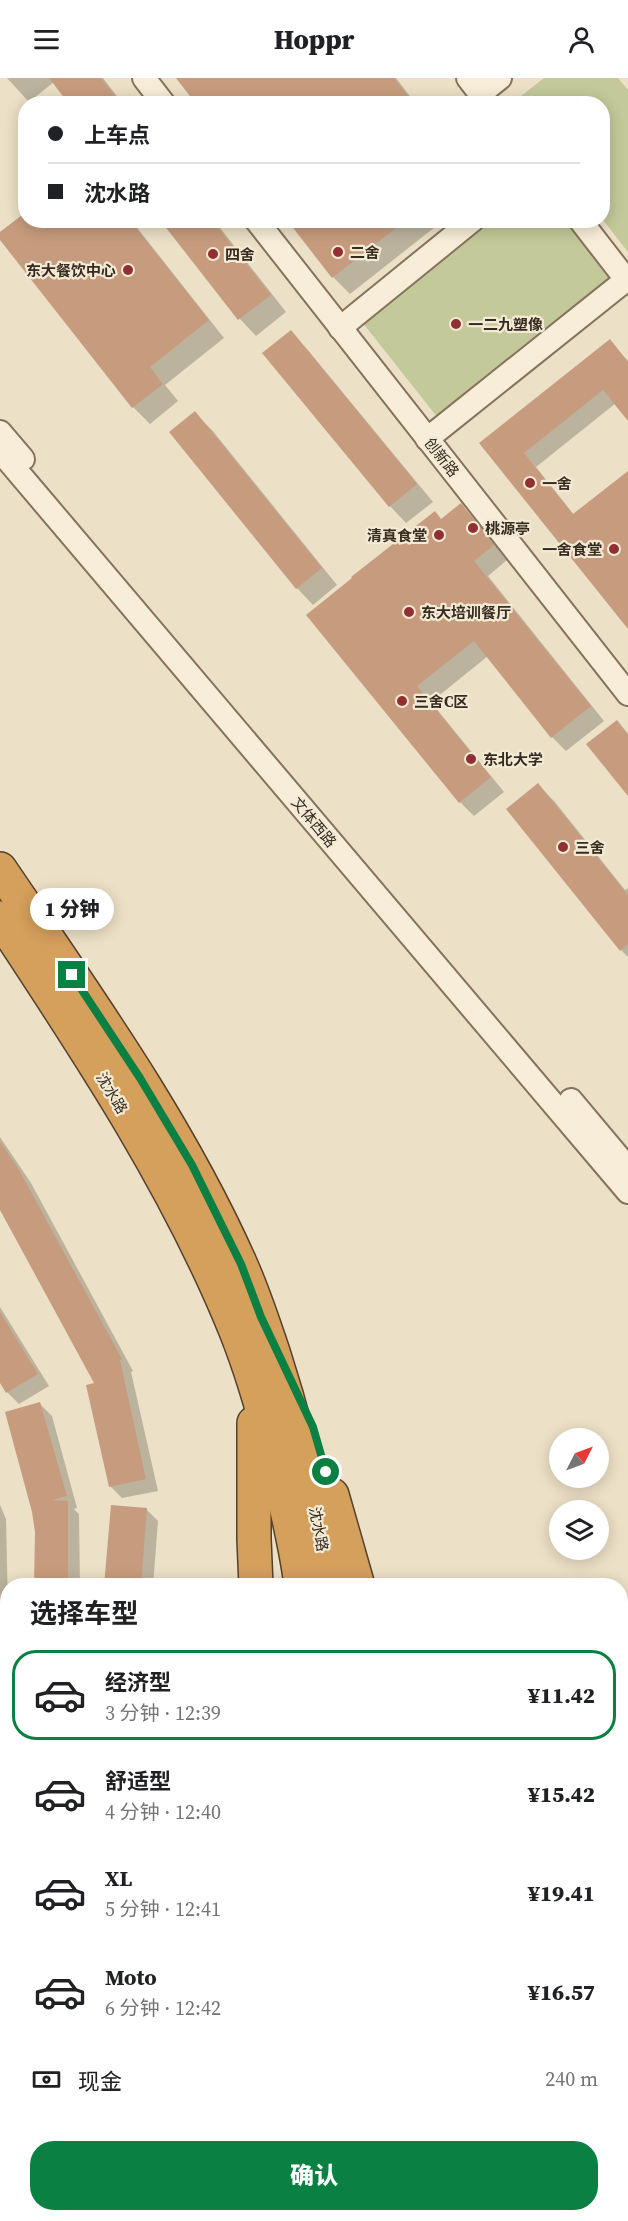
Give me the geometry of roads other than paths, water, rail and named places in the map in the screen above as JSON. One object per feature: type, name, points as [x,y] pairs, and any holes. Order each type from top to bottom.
[{"type":"highway","name":"沈水路","points":[[0,869],[92,1003],[160,1109],[192,1165],[241,1264],[289,1401],[318,1519],[328,1578]]},
{"type":"highway","name":"沈水路","points":[[0,918],[112,1091],[175,1200],[225,1305],[237,1334],[274,1452],[300,1578]]},
{"type":"highway","points":[[261,1317],[313,1427],[356,1578]]},
{"type":"highway","points":[[254,1388],[256,1578]]},
{"type":"street","points":[[144,78],[158,96]]},
{"type":"street","points":[[478,92],[500,78]]},
{"type":"street","name":"创新路","points":[[262,228],[628,694]]},
{"type":"street","points":[[340,328],[463,228]]},
{"type":"street","points":[[427,439],[627,281],[586,228]]},
{"type":"street","name":"文体西路","points":[[0,432],[628,1168]]},
{"type":"street","name":"文体西路","points":[[0,451],[628,1192]]},
{"type":"place","name":"二舍","points":[[338,252]]},
{"type":"place","name":"四舍","points":[[213,254]]},
{"type":"place","name":"东大餐饮中心","points":[[128,270]]},
{"type":"place","name":"一二九塑像","points":[[456,324]]},
{"type":"place","name":"一舍","points":[[530,483]]},
{"type":"place","name":"桃源亭","points":[[473,528]]},
{"type":"place","name":"清真食堂","points":[[439,535]]},
{"type":"place","name":"一舍食堂","points":[[614,549]]},
{"type":"place","name":"东大培训餐厅","points":[[409,612]]},
{"type":"place","name":"三舍C区","points":[[402,701]]},
{"type":"place","name":"东北大学","points":[[471,759]]},
{"type":"place","name":"三舍","points":[[563,847]]}]
